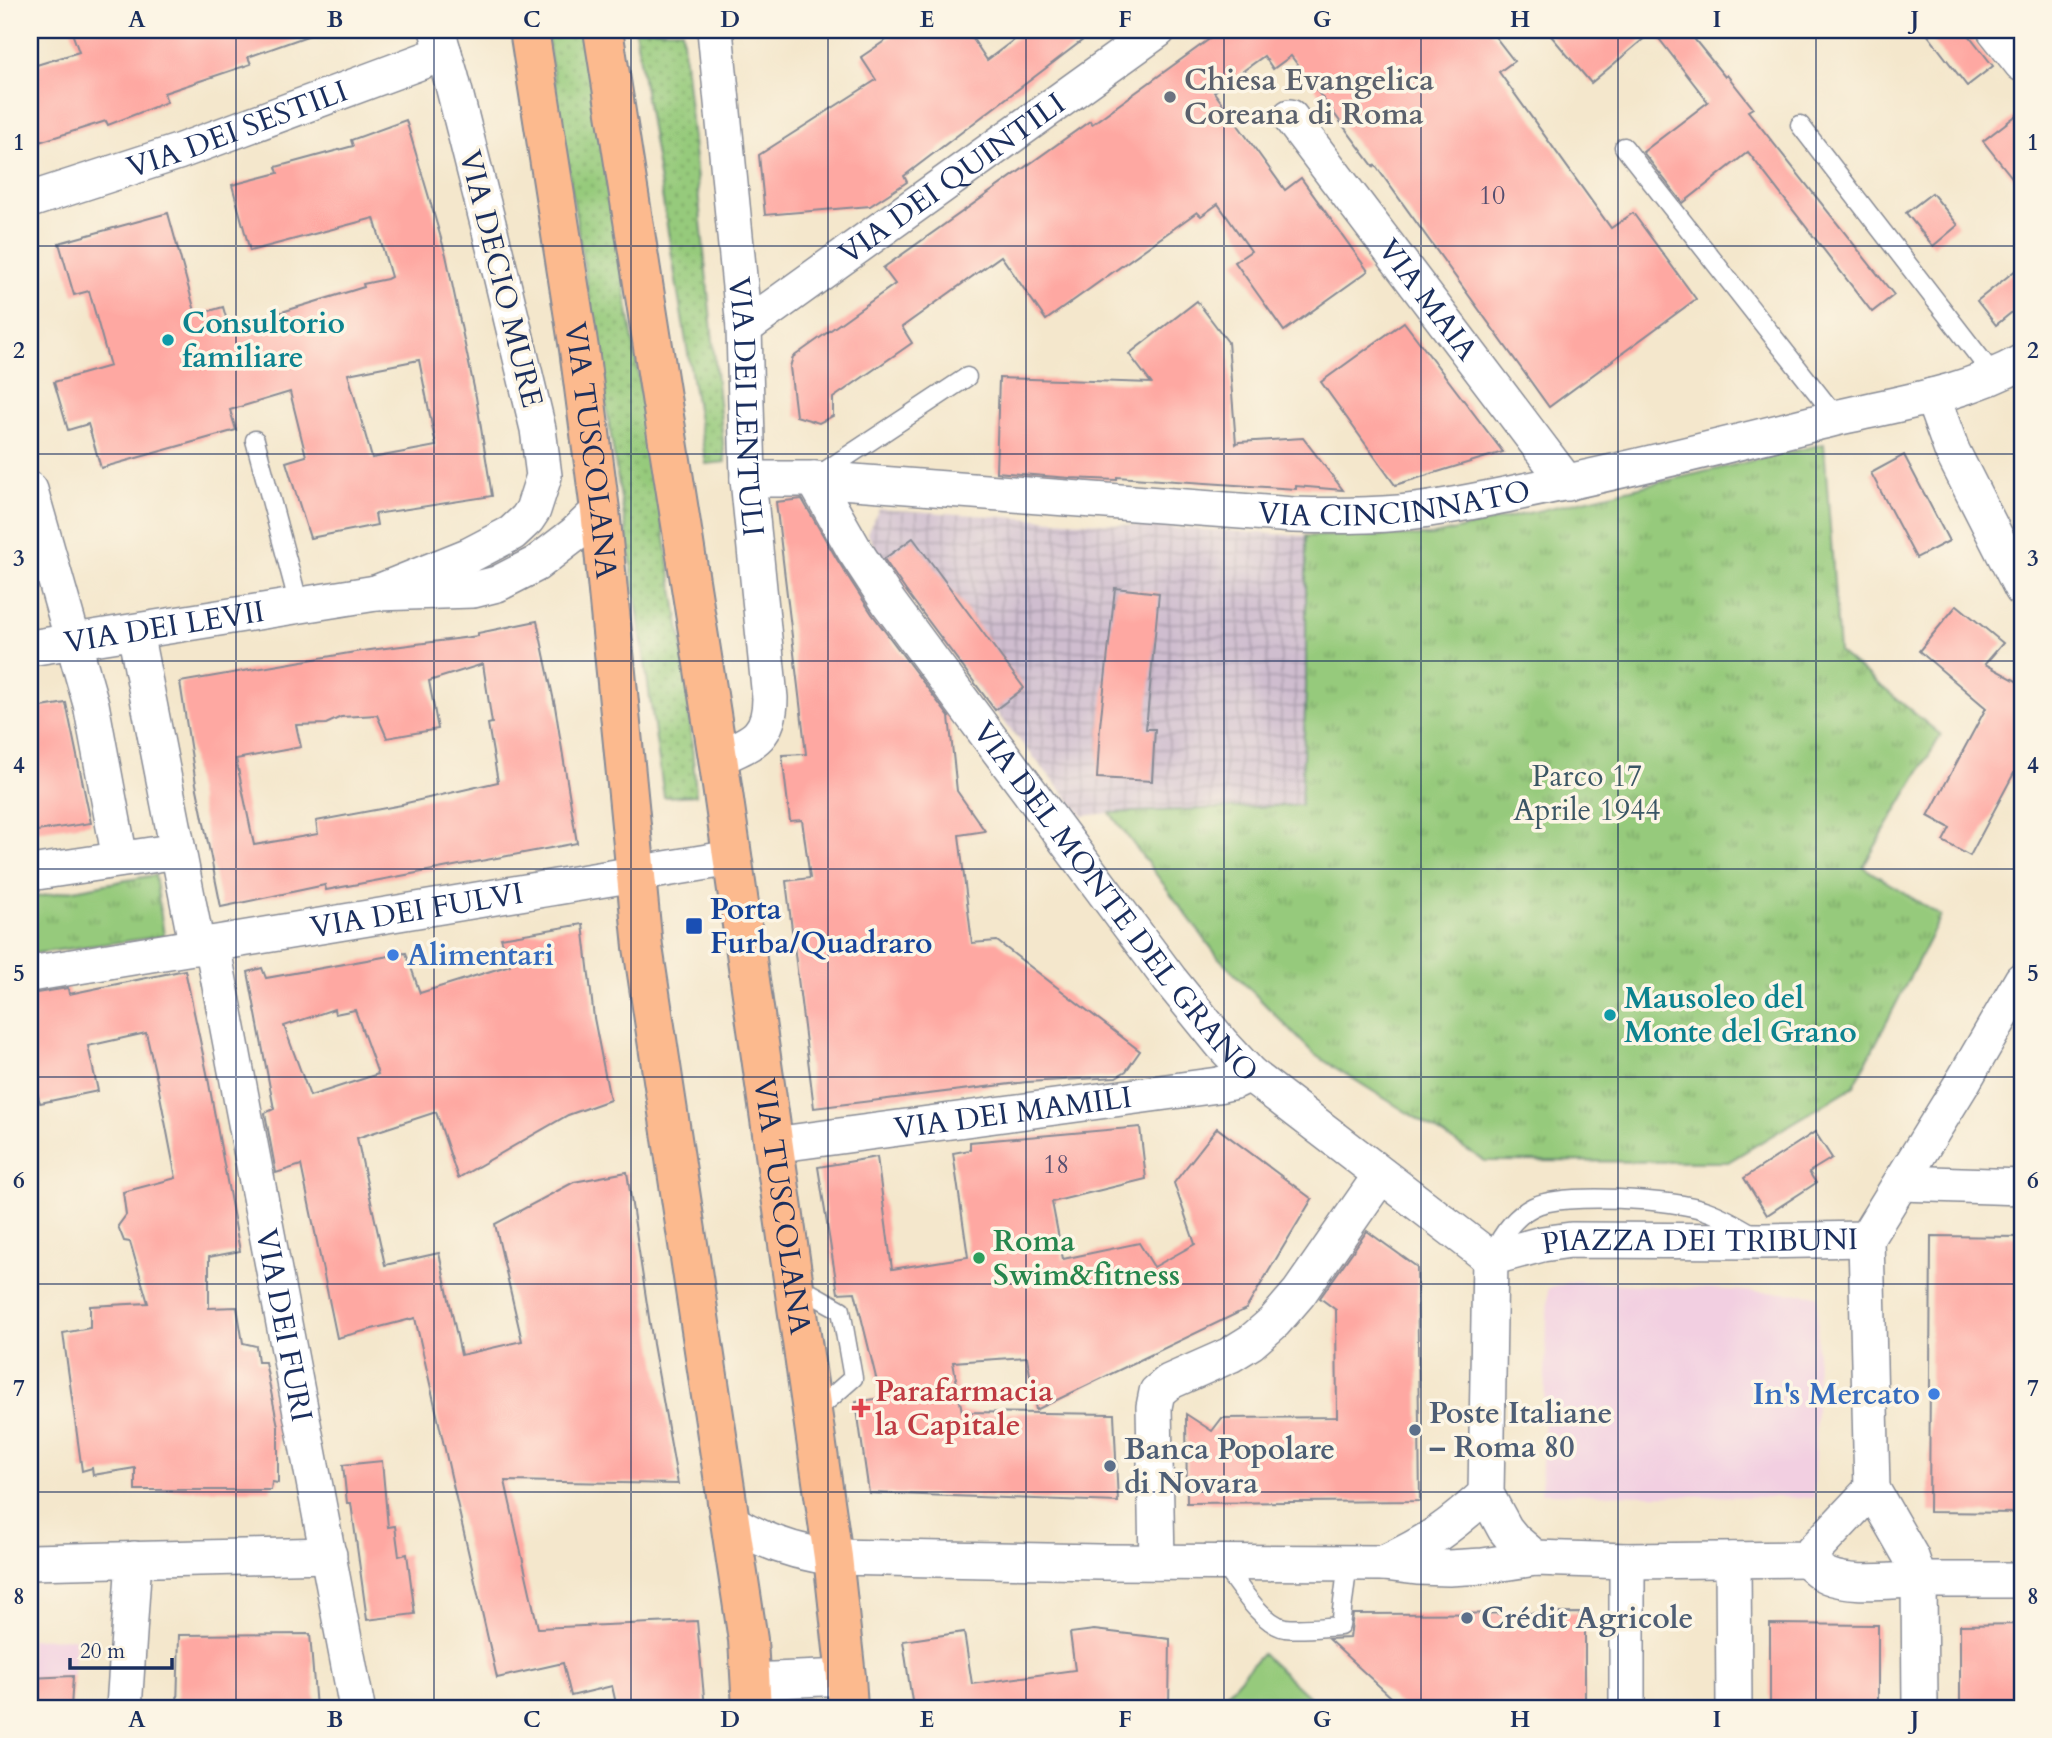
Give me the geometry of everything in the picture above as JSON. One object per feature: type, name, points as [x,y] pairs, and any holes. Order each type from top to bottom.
[{"type":"main road","name":"VIA TUSCOLANA","points":[[529,30],[579,349],[600,510],[647,973],[748,1640],[752,1695]]},
{"type":"main road","name":"VIA TUSCOLANA","points":[[603,30],[719,758],[832,1557],[847,1693]]},
{"type":"street","name":"VIA DEI LENTULI","points":[[716,30],[744,328],[748,479],[770,711],[765,727],[756,738],[719,758]]},
{"type":"street","name":"VIA DEI QUINTILI","points":[[744,328],[1158,30]]},
{"type":"street","points":[[1995,30],[2022,64]]},
{"type":"street","name":"VIA DEI SESTILI","points":[[30,200],[178,152],[440,41]]},
{"type":"street","name":"VIA DECIO MURE","points":[[440,41],[500,271],[541,445],[544,476],[541,489],[533,510],[521,526]]},
{"type":"street","name":"VIA MAIA","points":[[1290,117],[1567,483]]},
{"type":"street","name":"VIA CINCINNATO","points":[[748,479],[814,479],[1245,512],[1333,516],[1386,514],[1425,510],[1567,483],[1932,396],[2008,369]]},
{"type":"street","points":[[1932,396],[1952,451],[2022,589]]},
{"type":"street","name":"VIA DEL MONTE DEL GRANO","points":[[814,479],[855,551],[889,603],[1170,980],[1222,1044],[1250,1074],[1490,1258]]},
{"type":"street","points":[[30,490],[93,713],[120,859]]},
{"type":"street","name":"VIA DEI LEVII","points":[[30,648],[376,593],[473,590],[497,584],[536,564],[575,534],[600,510]]},
{"type":"street","name":"VIA DEI LEVII","points":[[376,593],[468,556],[521,526]]},
{"type":"street","name":"VIA DEI FURI","points":[[135,632],[178,851],[204,946],[357,1708]]},
{"type":"street","points":[[30,873],[178,851]]},
{"type":"street","points":[[635,874],[732,858]]},
{"type":"street","name":"VIA DEI FULVI","points":[[30,974],[635,874]]},
{"type":"street","points":[[1866,1239],[2022,980]]},
{"type":"street","name":"VIA DEI MAMILI","points":[[773,1146],[1218,1085],[1250,1074]]},
{"type":"street","points":[[1157,1562],[1154,1407],[1157,1392],[1169,1382],[1230,1355],[1265,1330],[1299,1293],[1381,1175]]},
{"type":"street","points":[[1901,1183],[2022,1187]]},
{"type":"street","name":"PIAZZA DEI TRIBUNI","points":[[1490,1258],[1542,1244],[1572,1240],[1866,1239],[1871,1489]]},
{"type":"street","points":[[1490,1258],[1486,1494],[1505,1530],[1535,1558]]},
{"type":"street","points":[[1806,1559],[1871,1489],[1911,1556],[1919,1580],[1920,1708]]},
{"type":"street","points":[[1384,1563],[1433,1538],[1486,1494]]},
{"type":"street","points":[[729,1521],[752,1535],[791,1550],[832,1557],[1348,1562],[1449,1568],[1535,1558],[1627,1561],[1806,1559],[1828,1576],[1853,1581],[2022,1580]]},
{"type":"street","points":[[30,1562],[328,1555]]},
{"type":"street","points":[[124,1708],[134,1559]]},
{"type":"street","points":[[1733,1560],[1734,1708]]},
{"type":"street","points":[[1627,1561],[1628,1708]]},
{"type":"street","name":"VIA TUSCOLANA","points":[[752,1695],[847,1693]]},
{"type":"lane","points":[[1800,125],[2008,369]]},
{"type":"lane","points":[[1624,147],[1837,418]]},
{"type":"lane","points":[[814,479],[967,377]]},
{"type":"lane","name":"VIA DEI LEVII","points":[[255,440],[299,605]]},
{"type":"lane","points":[[1221,1562],[1270,1623],[1285,1628],[1340,1626],[1348,1562]]},
{"type":"shaded area","points":[[879,509],[1306,536],[1306,687],[1301,805],[1083,816],[994,710],[883,560],[867,533]]},
{"type":"shaded area","points":[[1574,1281],[1818,1295],[1814,1498],[1541,1493],[1548,1289]]},
{"type":"shaded area","points":[[75,1638],[71,1708],[30,1708],[30,1639]]},
{"type":"green space","points":[[546,30],[583,30],[686,669],[696,795],[664,797],[627,536]]},
{"type":"green space","points":[[635,30],[682,30],[725,462],[706,464]]},
{"type":"green space","name":"Parco 17 Aprile 1944","points":[[1824,444],[1839,652],[1941,735],[1863,867],[1941,916],[1854,1086],[1728,1162],[1485,1161],[1315,1055],[1219,958],[1110,813],[1301,805],[1306,687],[1306,536],[1430,536]]},
{"type":"green space","points":[[155,875],[164,936],[30,954],[30,898]]},
{"type":"green space","points":[[1262,1654],[1321,1708],[1213,1708]]},
{"type":"building","points":[[71,30],[313,30],[313,34],[248,57],[251,64],[164,93],[167,102],[108,125],[106,121],[30,145],[30,67],[79,52]]},
{"type":"building","points":[[901,30],[967,30],[987,60],[1027,30],[1096,30],[904,176],[907,182],[870,206],[765,215],[759,155],[876,80],[861,57]]},
{"type":"building","points":[[1222,30],[1490,30],[1514,61],[1499,72],[1611,228],[1633,213],[1696,299],[1549,407],[1375,165],[1374,167],[1291,56],[1273,69],[1264,56],[1214,92],[1285,190],[1301,178],[1368,271],[1284,331],[1235,262],[1251,251],[1218,204],[1201,216],[1197,212],[1046,320],[1001,256],[902,327],[912,343],[833,398],[833,416],[819,423],[796,416],[790,367],[793,357],[895,284],[883,268],[1090,121],[1092,124]]},
{"type":"building","points":[[1546,30],[1687,30],[1753,108],[1748,111],[1894,295],[1872,312],[1748,152],[1683,203],[1643,152],[1708,102],[1653,31],[1591,83]]},
{"type":"building","points":[[1924,30],[1965,30],[1993,66],[1967,86]]},
{"type":"building","points":[[2022,111],[2022,190],[1983,141]]},
{"type":"building","points":[[406,120],[446,255],[476,397],[492,496],[375,514],[377,525],[310,538],[286,462],[306,456],[290,392],[230,410],[236,430],[101,468],[88,424],[68,430],[54,382],[110,366],[89,291],[74,295],[59,243],[168,213],[196,315],[223,307],[229,328],[364,287],[363,284],[387,279],[391,277],[374,218],[250,251],[232,185],[278,173],[276,167],[353,146],[351,140]],"holes":[[[419,360],[436,446],[372,458],[348,374]]]},
{"type":"building","points":[[1932,193],[1958,225],[1933,246],[1906,213]]},
{"type":"building","points":[[2022,265],[2022,304],[1996,325],[1977,301]]},
{"type":"building","points":[[1197,301],[1228,342],[1236,444],[1303,438],[1343,490],[1117,477],[1117,480],[1070,478],[996,472],[999,378],[1151,383],[1129,354]]},
{"type":"building","points":[[1404,322],[1503,452],[1395,485],[1321,382]]},
{"type":"building","points":[[1904,455],[1949,541],[1916,558],[1871,473]]},
{"type":"building","points":[[802,499],[872,614],[949,717],[957,791],[985,831],[959,835],[972,943],[997,941],[1140,1051],[1126,1071],[1116,1077],[1027,1082],[814,1108],[786,881],[810,878],[802,820],[790,821],[782,755],[806,754],[776,502]]},
{"type":"building","points":[[913,538],[1024,688],[995,710],[884,559]]},
{"type":"building","points":[[1115,588],[1159,593],[1146,729],[1155,729],[1152,781],[1097,778]]},
{"type":"building","points":[[1957,605],[2003,643],[1985,664],[2022,684],[2022,758],[1970,856],[1943,841],[1950,828],[1928,816],[1986,708],[1919,651]]},
{"type":"building","points":[[537,621],[555,706],[577,843],[326,890],[325,885],[221,907],[196,784],[180,682],[355,652],[478,636],[478,633]],"holes":[[[483,664],[492,723],[488,724],[498,782],[402,805],[316,821],[318,834],[254,845],[236,759],[301,747],[296,725],[326,724],[341,717],[377,715],[387,738],[438,729],[429,681]]]},
{"type":"building","points":[[66,703],[91,823],[30,832],[30,709]]},
{"type":"building","points":[[583,924],[594,1018],[610,1100],[568,1115],[458,1178],[436,1112],[357,1138],[385,1265],[439,1253],[461,1355],[522,1341],[495,1224],[574,1182],[627,1172],[678,1484],[505,1481],[538,1628],[697,1621],[705,1708],[617,1708],[612,1686],[571,1696],[563,1663],[497,1678],[415,1318],[337,1338],[301,1165],[276,1173],[265,1113],[274,1109],[248,972],[262,968],[266,978],[406,953],[420,993],[510,965],[501,938]],"holes":[[[334,1009],[335,1014],[355,1010],[378,1074],[310,1096],[284,1026]]]},
{"type":"building","points":[[185,970],[240,1251],[209,1257],[209,1308],[237,1307],[243,1343],[256,1346],[258,1362],[265,1362],[278,1426],[278,1483],[272,1482],[271,1490],[135,1490],[135,1468],[93,1475],[92,1468],[82,1471],[63,1333],[90,1328],[90,1306],[148,1303],[130,1242],[124,1241],[118,1226],[126,1215],[123,1192],[176,1178],[146,1033],[88,1046],[98,1091],[40,1103],[30,1068],[30,994],[68,988],[69,994]]},
{"type":"building","points":[[1140,1127],[1146,1179],[1052,1202],[1063,1259],[1139,1243],[1154,1267],[1195,1244],[1174,1183],[1217,1128],[1312,1199],[1246,1309],[1036,1410],[1027,1357],[953,1362],[962,1412],[1114,1414],[1118,1502],[869,1493],[856,1402],[881,1398],[855,1292],[838,1293],[818,1167],[877,1157],[892,1269],[968,1257],[953,1153],[970,1150],[970,1142]]},
{"type":"building","points":[[1815,1132],[1832,1158],[1809,1172],[1816,1183],[1767,1215],[1744,1178]]},
{"type":"building","points":[[1367,1231],[1417,1267],[1420,1501],[1187,1503],[1186,1414],[1212,1431],[1222,1418],[1337,1417],[1336,1310],[1320,1298]]},
{"type":"building","points":[[1931,1236],[2022,1237],[2022,1513],[1929,1512]]},
{"type":"building","points":[[382,1461],[388,1527],[395,1526],[399,1556],[407,1554],[415,1614],[367,1620],[343,1465]]},
{"type":"building","points":[[1585,1613],[1585,1708],[1403,1708],[1328,1639],[1350,1638],[1353,1614]]},
{"type":"building","points":[[1770,1624],[1878,1625],[1878,1708],[1770,1708]]},
{"type":"building","points":[[2022,1624],[2022,1708],[1960,1708],[1960,1625]]},
{"type":"building","points":[[1094,1630],[1170,1639],[1169,1708],[913,1708],[903,1641],[964,1632],[972,1684],[1075,1670],[1070,1633]]},
{"type":"building","points":[[310,1634],[316,1708],[177,1708],[179,1635]]},
{"type":"building","points":[[73,1676],[71,1708],[30,1708],[30,1678]]},
{"type":"place","name":"Chiesa Evangelica Coreana di Roma","points":[[1170,97]]},
{"type":"place","name":"Consultorio familiare","points":[[168,340]]},
{"type":"place","name":"Porta Furba/Quadraro","points":[[694,926]]},
{"type":"place","name":"Alimentari","points":[[393,955]]},
{"type":"place","name":"Mausoleo del Monte del Grano","points":[[1610,1015]]},
{"type":"place","name":"Roma Swim&fitness","points":[[979,1258]]},
{"type":"place","name":"In's Mercato","points":[[1934,1394]]},
{"type":"place","name":"Parafarmacia la Capitale","points":[[861,1408]]},
{"type":"place","name":"Poste Italiane – Roma 80","points":[[1415,1430]]},
{"type":"place","name":"Banca Popolare di Novara","points":[[1110,1466]]},
{"type":"place","name":"Crédit Agricole","points":[[1467,1618]]}]
